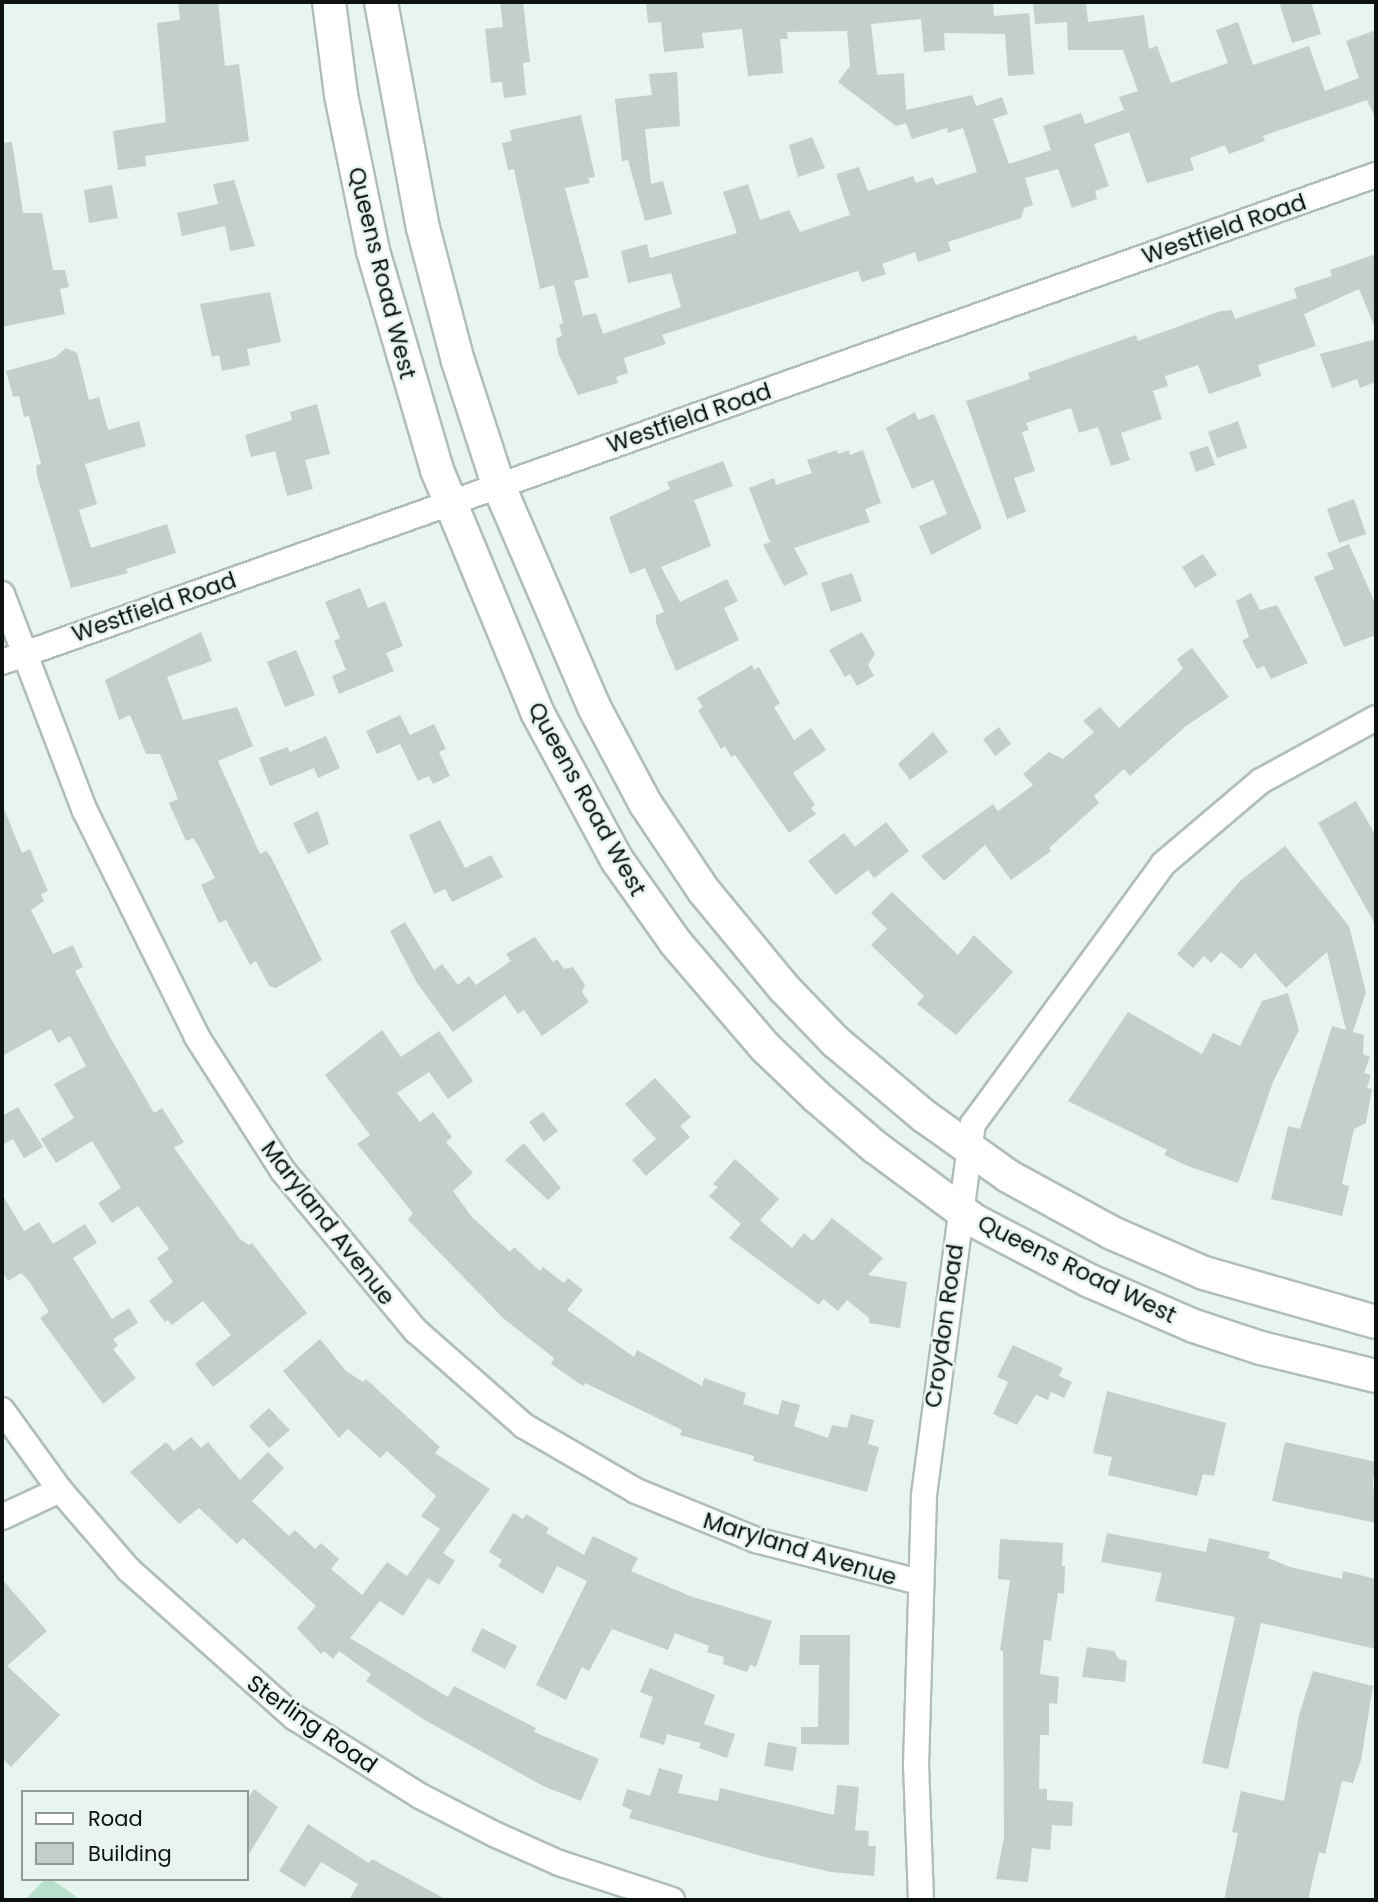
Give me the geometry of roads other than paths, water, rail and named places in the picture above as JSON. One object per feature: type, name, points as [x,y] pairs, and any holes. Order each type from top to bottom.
[{"type":"street","name":"Queens Road West","points":[[329,2],[372,247],[408,380],[449,502],[537,712],[617,860],[661,924],[695,968],[791,1073],[875,1147],[959,1210],[1022,1247],[1161,1313],[1261,1348],[1376,1377]]},
{"type":"street","name":"Queens Road West","points":[[381,2],[423,228],[462,374],[498,484],[594,707],[645,803],[704,891],[785,988],[836,1042],[968,1147],[1023,1185],[1139,1246],[1277,1297],[1376,1322]]},
{"type":"street","name":"Westfield Road","points":[[12,658],[1376,175]]},
{"type":"street","name":"Maryland Avenue","points":[[2,594],[12,658],[197,1037],[284,1171],[416,1331],[524,1426],[636,1491],[757,1539],[920,1582]]},
{"type":"street","name":"Croydon Road","points":[[921,1900],[916,1766],[920,1582],[927,1456],[968,1147],[978,1116],[1163,864],[1261,780],[1376,718]]},
{"type":"street","name":"Sterling Road","points":[[2,1410],[61,1490],[169,1609],[274,1701],[319,1734],[421,1796],[517,1845],[671,1900]]},
{"type":"street","points":[[2,1517],[61,1490]]}]
